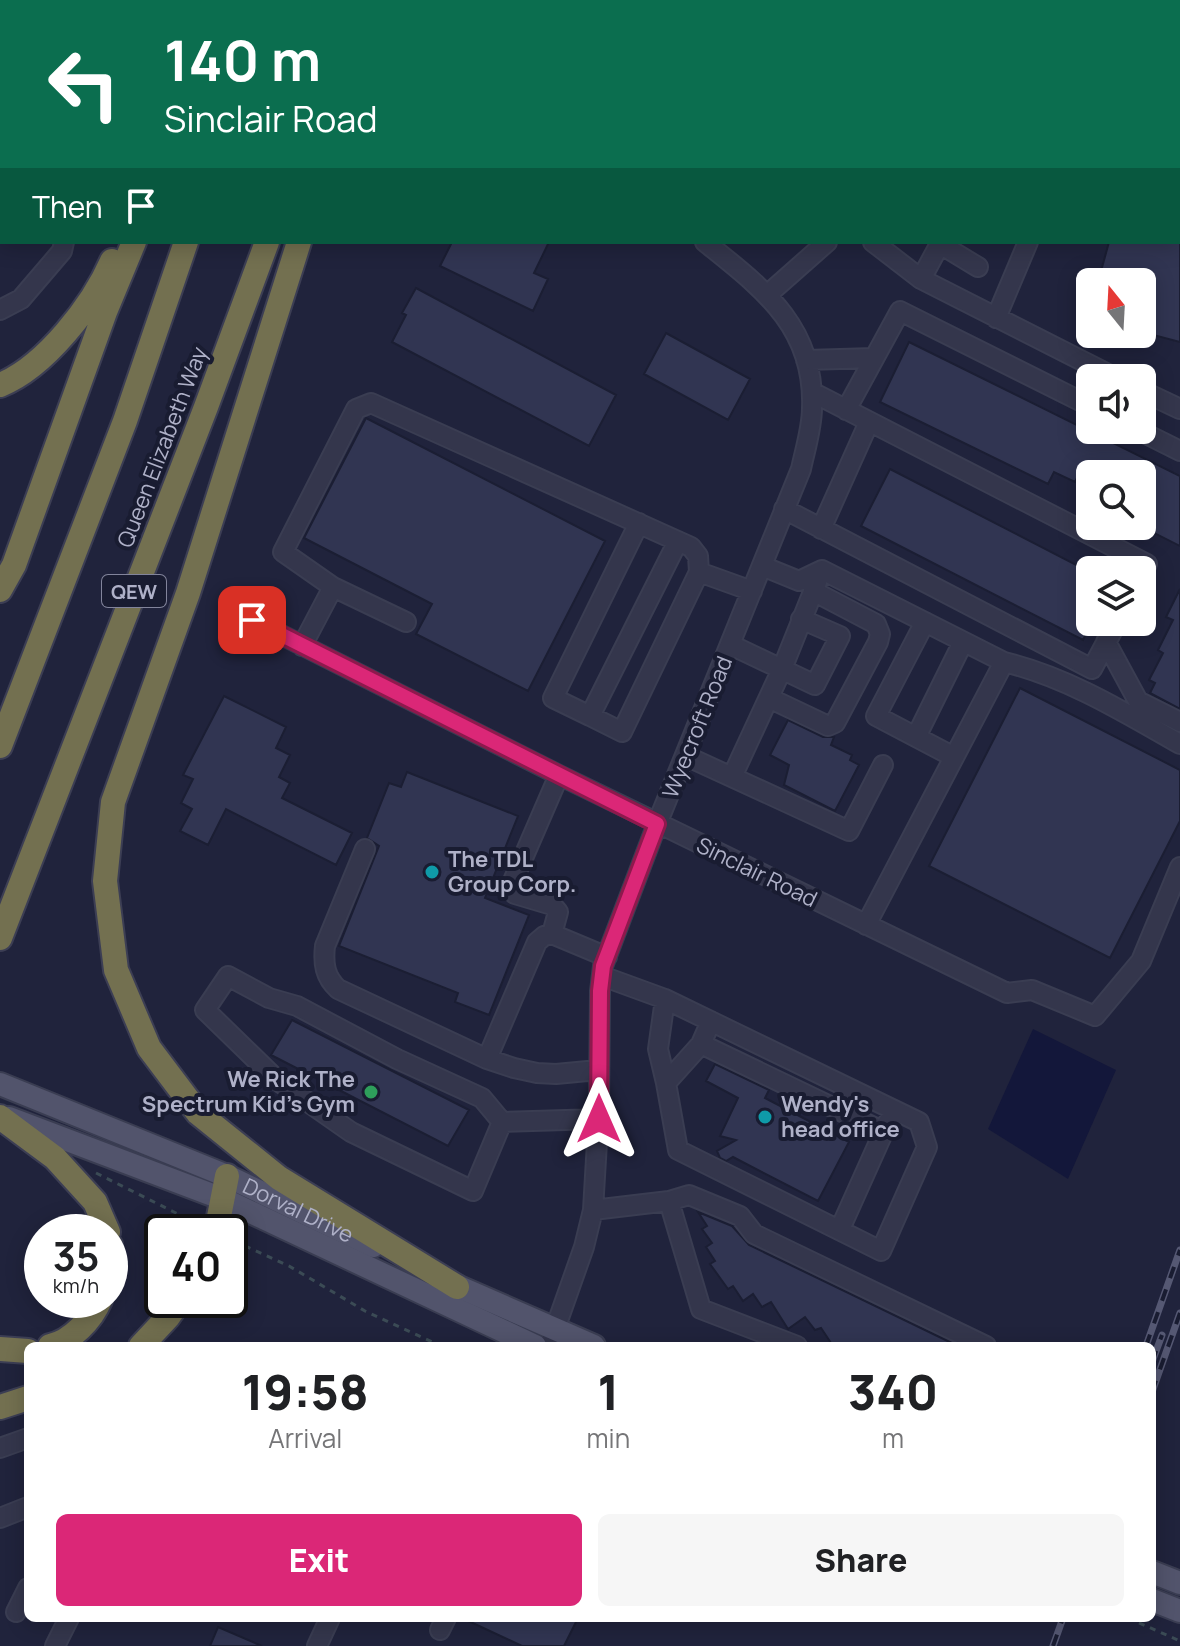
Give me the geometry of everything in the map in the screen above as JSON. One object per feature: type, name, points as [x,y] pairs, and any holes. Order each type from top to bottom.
[{"type":"highway","points":[[0,385],[12,380],[76,322],[123,244]]},
{"type":"highway","points":[[0,590],[14,565],[105,312],[133,244]]},
{"type":"highway","name":"Queen Elizabeth Way","points":[[0,746],[125,421],[185,244]]},
{"type":"highway","name":"Queen Elizabeth Way","points":[[0,938],[266,244]]},
{"type":"highway","points":[[298,244],[188,593],[113,802],[105,881],[116,970],[149,1048],[198,1113],[279,1178],[457,1287]]},
{"type":"highway","points":[[0,1116],[55,1158],[95,1202],[100,1214]]},
{"type":"highway","points":[[215,1214],[225,1188]]},
{"type":"highway","points":[[62,1342],[88,1318]]},
{"type":"highway","points":[[145,1342],[167,1318]]},
{"type":"highway","points":[[0,1349],[24,1351]]},
{"type":"highway","points":[[0,1407],[24,1399]]},
{"type":"main road","name":"Dorval Drive","points":[[0,1084],[225,1188],[457,1287],[552,1338],[573,1342]]},
{"type":"main road","name":"Dorval Drive","points":[[0,1116],[225,1188],[527,1342]]},
{"type":"main road","points":[[1156,1574],[1180,1583]]},
{"type":"main road","points":[[1156,1602],[1180,1611]]},
{"type":"street","points":[[0,310],[21,299],[62,251],[64,244]]},
{"type":"street","name":"Wyecroft Road","points":[[552,1338],[584,1247],[593,1210],[599,1119],[602,976],[607,957],[657,824],[801,469],[813,409],[811,371],[783,312],[707,244]]},
{"type":"street","points":[[767,295],[825,244]]},
{"type":"street","points":[[876,244],[921,279],[1088,364]]},
{"type":"street","points":[[921,279],[940,244]]},
{"type":"street","points":[[943,244],[978,267]]},
{"type":"street","points":[[996,318],[1027,244]]},
{"type":"street","points":[[846,410],[900,311],[1076,399]]},
{"type":"street","points":[[806,360],[874,358]]},
{"type":"street","points":[[812,392],[1131,556]]},
{"type":"street","points":[[1156,398],[1180,409]]},
{"type":"street","points":[[406,622],[333,587],[283,552],[356,409],[371,403],[639,523],[691,547],[698,556],[699,572],[622,732],[553,698],[639,523]]},
{"type":"street","points":[[821,529],[869,422]]},
{"type":"street","points":[[1156,439],[1180,451]]},
{"type":"street","points":[[784,509],[1092,669],[1109,636]]},
{"type":"street","points":[[590,716],[678,541]]},
{"type":"street","points":[[762,566],[799,581],[822,570]]},
{"type":"street","points":[[732,777],[782,669],[822,570]]},
{"type":"street","points":[[822,570],[1004,662],[1036,670],[1123,711],[1180,744]]},
{"type":"street","points":[[699,572],[752,591]]},
{"type":"street","points":[[302,646],[333,587]]},
{"type":"street","points":[[769,698],[828,726],[835,723],[878,642],[880,634],[876,624],[813,591]]},
{"type":"street","points":[[731,645],[815,685],[840,636],[801,619]]},
{"type":"street","name":"Sinclair Road","points":[[252,620],[657,824],[1007,993],[1032,990],[1095,1016],[1141,961],[1180,867]]},
{"type":"street","points":[[925,622],[876,716],[954,757]]},
{"type":"street","points":[[916,737],[963,642]]},
{"type":"street","points":[[1106,642],[1138,701],[1180,722]]},
{"type":"street","points":[[866,925],[1004,662]]},
{"type":"street","points":[[686,756],[849,831],[883,765]]},
{"type":"street","points":[[552,934],[558,912],[552,905],[515,894],[512,889],[559,775]]},
{"type":"street","points":[[365,849],[325,946],[324,963],[329,981],[338,989],[487,1059],[537,1073],[598,1070]]},
{"type":"street","points":[[487,1059],[537,942],[544,936],[552,934],[607,957]]},
{"type":"street","points":[[228,976],[269,998],[297,1006],[397,1059],[482,1098],[502,1122],[473,1191],[351,1132],[278,1081],[205,1010],[228,976]]},
{"type":"street","points":[[602,976],[665,999],[919,1122],[927,1147],[881,1251],[678,1150],[658,1049],[665,999]]},
{"type":"street","points":[[666,1083],[701,1044],[711,1021]]},
{"type":"street","points":[[701,1044],[884,1132]]},
{"type":"street","points":[[840,1229],[894,1110]]},
{"type":"street","points":[[502,1122],[599,1119]]},
{"type":"street","points":[[593,1210],[669,1201],[689,1195],[740,1216],[754,1234],[978,1342]]},
{"type":"street","points":[[669,1201],[701,1309],[787,1342]]},
{"type":"street","points":[[0,1448],[24,1439]]},
{"type":"street","points":[[0,1518],[24,1509]]},
{"type":"street","points":[[16,1612],[24,1596]]},
{"type":"street","points":[[55,1646],[67,1622]]},
{"type":"street","points":[[317,1646],[328,1622]]},
{"type":"path","points":[[88,1170],[178,1214]]},
{"type":"path","points":[[248,1247],[289,1266],[365,1311],[432,1342]]},
{"type":"path","points":[[1137,1622],[1180,1641]]},
{"type":"shaded area","points":[[1033,1029],[1116,1070],[1068,1179],[988,1129]]},
{"type":"building","points":[[451,244],[548,244],[534,273],[548,279],[533,311],[440,266]]},
{"type":"building","points":[[1108,244],[1180,244],[1180,342],[1156,336],[1156,268],[1102,268]]},
{"type":"building","points":[[416,288],[616,395],[589,446],[392,342],[406,315],[402,313]]},
{"type":"building","points":[[666,333],[750,379],[728,420],[644,374]]},
{"type":"building","points":[[909,342],[1076,425],[1076,444],[1115,444],[1148,460],[1076,460],[1075,482],[1054,472],[1048,484],[880,402]]},
{"type":"building","points":[[366,418],[605,541],[528,691],[416,634],[432,604],[304,538]]},
{"type":"building","points":[[1156,464],[1180,476],[1180,546],[1156,534]]},
{"type":"building","points":[[890,469],[1076,565],[1076,636],[1085,636],[1083,640],[861,526]]},
{"type":"building","points":[[1180,589],[1180,709],[1150,693],[1155,683],[1149,680],[1163,653],[1158,650],[1173,620],[1166,617]]},
{"type":"building","points":[[1020,688],[1180,770],[1180,821],[1110,958],[929,866]]},
{"type":"building","points":[[224,696],[286,727],[276,748],[290,755],[279,777],[290,783],[282,798],[352,833],[336,865],[226,809],[208,845],[180,831],[192,809],[181,803],[193,779],[183,775]]},
{"type":"building","points":[[788,720],[823,737],[834,737],[831,745],[852,755],[850,760],[859,765],[835,811],[784,785],[789,765],[770,755]]},
{"type":"building","name":"The TDL Group Corp.","points":[[407,772],[518,816],[485,898],[529,915],[489,1015],[455,1002],[458,993],[339,946],[379,846],[367,838],[389,783],[401,787]]},
{"type":"building","points":[[292,1020],[469,1110],[448,1146],[271,1055]]},
{"type":"building","name":"Wendy's head office","points":[[715,1064],[769,1090],[765,1098],[849,1142],[818,1201],[733,1157],[726,1161],[720,1158],[717,1151],[736,1140],[720,1136],[738,1098],[706,1081]]},
{"type":"building","points":[[698,1212],[732,1226],[749,1245],[950,1342],[830,1342],[821,1328],[815,1330],[805,1317],[788,1329],[771,1302],[762,1307],[753,1294],[743,1301],[733,1286],[728,1289],[710,1264],[715,1261],[706,1247],[712,1243],[702,1229],[707,1226]]},
{"type":"building","points":[[471,1622],[576,1622],[564,1646],[522,1646]]},
{"type":"building","points":[[218,1627],[262,1646],[210,1646]]},
{"type":"railway","points":[[1147,1342],[1180,1250]]},
{"type":"railway","points":[[1156,1381],[1180,1313]]},
{"type":"railway","points":[[1156,1351],[1162,1335]]},
{"type":"railway","points":[[1053,1646],[1062,1622]]},
{"type":"place","name":"The TDL Group Corp.","points":[[432,872]]},
{"type":"place","name":"We Rick The Spectrum Kid's Gym","points":[[371,1092]]},
{"type":"place","name":"Wendy's head office","points":[[765,1117]]},
{"type":"route","points":[[252,620],[657,824],[603,966],[599,1119]]}]
